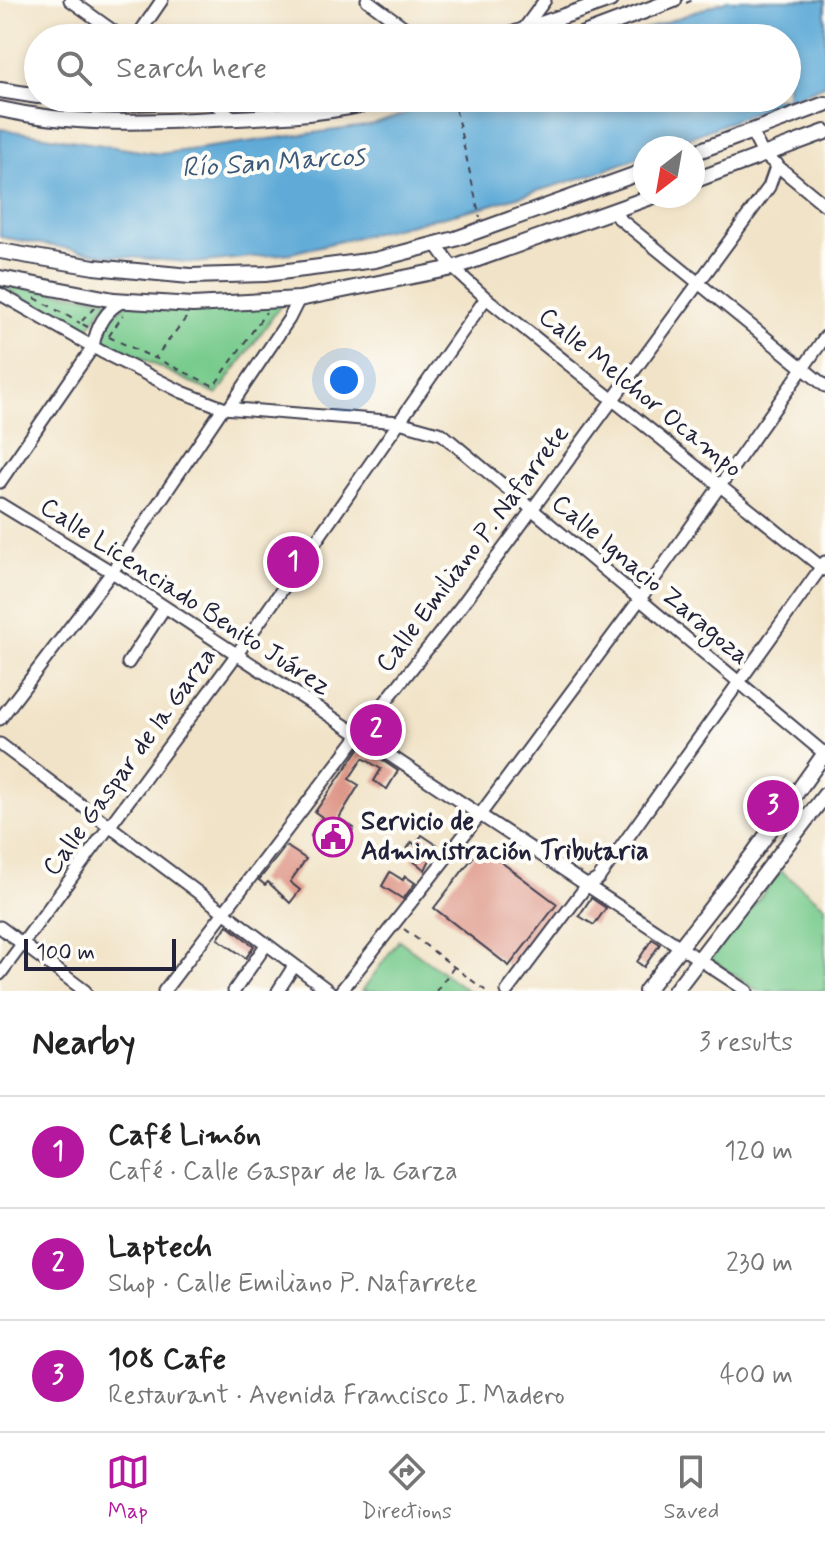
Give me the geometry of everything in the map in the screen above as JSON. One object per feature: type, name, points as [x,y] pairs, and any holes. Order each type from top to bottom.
[{"type":"main road","points":[[540,24],[610,0]]},
{"type":"main road","points":[[606,24],[655,3],[674,0]]},
{"type":"main road","points":[[0,90],[24,94]]},
{"type":"main road","points":[[705,148],[825,104]]},
{"type":"main road","points":[[0,109],[52,119],[120,122],[292,117],[326,112]]},
{"type":"main road","points":[[705,176],[825,132]]},
{"type":"main road","points":[[0,251],[94,267],[190,276],[265,274],[375,260],[436,244],[633,176]]},
{"type":"main road","points":[[604,187],[614,210]]},
{"type":"main road","points":[[0,278],[87,295],[193,305],[299,299],[453,268],[633,203]]},
{"type":"main road","points":[[646,991],[825,754]]},
{"type":"main road","points":[[675,991],[825,795]]},
{"type":"street","points":[[70,0],[103,24]]},
{"type":"street","points":[[146,24],[162,0]]},
{"type":"street","points":[[367,0],[400,24]]},
{"type":"street","points":[[527,24],[545,0]]},
{"type":"street","points":[[81,120],[86,112]]},
{"type":"street","points":[[225,112],[234,118]]},
{"type":"street","points":[[751,131],[763,154],[825,205]]},
{"type":"street","name":"Calle Emiliano P. Nafarrete","points":[[164,991],[459,609],[769,187],[777,164]]},
{"type":"street","points":[[614,210],[698,284],[825,386]]},
{"type":"street","name":"Calle Melchor Ocampo","points":[[436,244],[453,268],[486,298],[824,567]]},
{"type":"street","name":"Calle Ignacio Zaragoza","points":[[0,294],[93,347],[182,392],[226,408],[399,422],[452,439],[532,510],[825,754]]},
{"type":"street","name":"Calle Gaspar de la Garza","points":[[0,974],[237,654],[486,298]]},
{"type":"street","points":[[0,719],[112,572],[289,319],[299,299]]},
{"type":"street","points":[[0,482],[93,347],[96,330],[112,308],[128,300]]},
{"type":"street","points":[[341,991],[479,816],[640,599],[825,337]]},
{"type":"street","name":"Calle Licenciado Benito Juárez","points":[[0,504],[112,572],[747,991]]},
{"type":"street","points":[[507,991],[587,885],[598,879],[824,567]]},
{"type":"street","points":[[128,663],[165,607]]},
{"type":"street","points":[[0,744],[329,991]]},
{"type":"street","points":[[0,927],[85,991]]},
{"type":"street","points":[[234,991],[266,945]]},
{"type":"street","points":[[278,991],[294,966]]},
{"type":"path","points":[[456,112],[482,225]]},
{"type":"path","points":[[44,298],[31,296],[80,323]]},
{"type":"path","points":[[84,303],[112,308]]},
{"type":"path","points":[[109,336],[214,386],[270,308],[256,309]]},
{"type":"path","points":[[155,358],[189,314]]},
{"type":"path","points":[[395,923],[486,991]]},
{"type":"path","points":[[436,991],[454,967]]},
{"type":"green space","points":[[0,285],[109,299],[85,333]]},
{"type":"green space","points":[[126,304],[281,305],[217,395],[99,338],[112,316]]},
{"type":"green space","points":[[781,871],[825,906],[825,991],[758,991],[711,959]]},
{"type":"green space","points":[[399,940],[468,991],[362,991]]},
{"type":"water","points":[[728,0],[825,0],[825,85],[801,94],[801,24],[661,24]]},
{"type":"water","name":"Río San Marcos","points":[[410,112],[755,112],[693,136],[633,136],[633,159],[594,174],[487,206],[291,253],[196,263],[105,255],[0,237],[0,129],[159,154],[372,125]]},
{"type":"building","points":[[361,746],[398,771],[387,789],[374,781],[381,769],[363,758],[349,779],[359,785],[339,818],[354,828],[338,853],[311,836],[322,817],[315,812]]},
{"type":"building","points":[[422,835],[437,845],[425,870],[412,860],[414,856],[406,850],[412,842],[415,845]]},
{"type":"building","points":[[286,846],[306,859],[290,882],[300,890],[290,903],[268,882],[265,885],[259,880]]},
{"type":"building","points":[[481,847],[557,904],[509,966],[434,908]]},
{"type":"building","points":[[390,872],[415,883],[403,899],[382,886]]},
{"type":"building","points":[[591,898],[606,908],[594,925],[579,916]]},
{"type":"building","points":[[227,925],[254,946],[246,958],[218,939]]},
{"type":"building","points":[[652,939],[660,944],[644,967],[637,962]]},
{"type":"place","name":"Café Limón","points":[[293,562]]},
{"type":"place","name":"Laptech","points":[[376,730]]},
{"type":"place","name":"108 Cafe","points":[[773,806]]},
{"type":"place","name":"Servicio de Administración Tributaria","points":[[333,837]]}]
